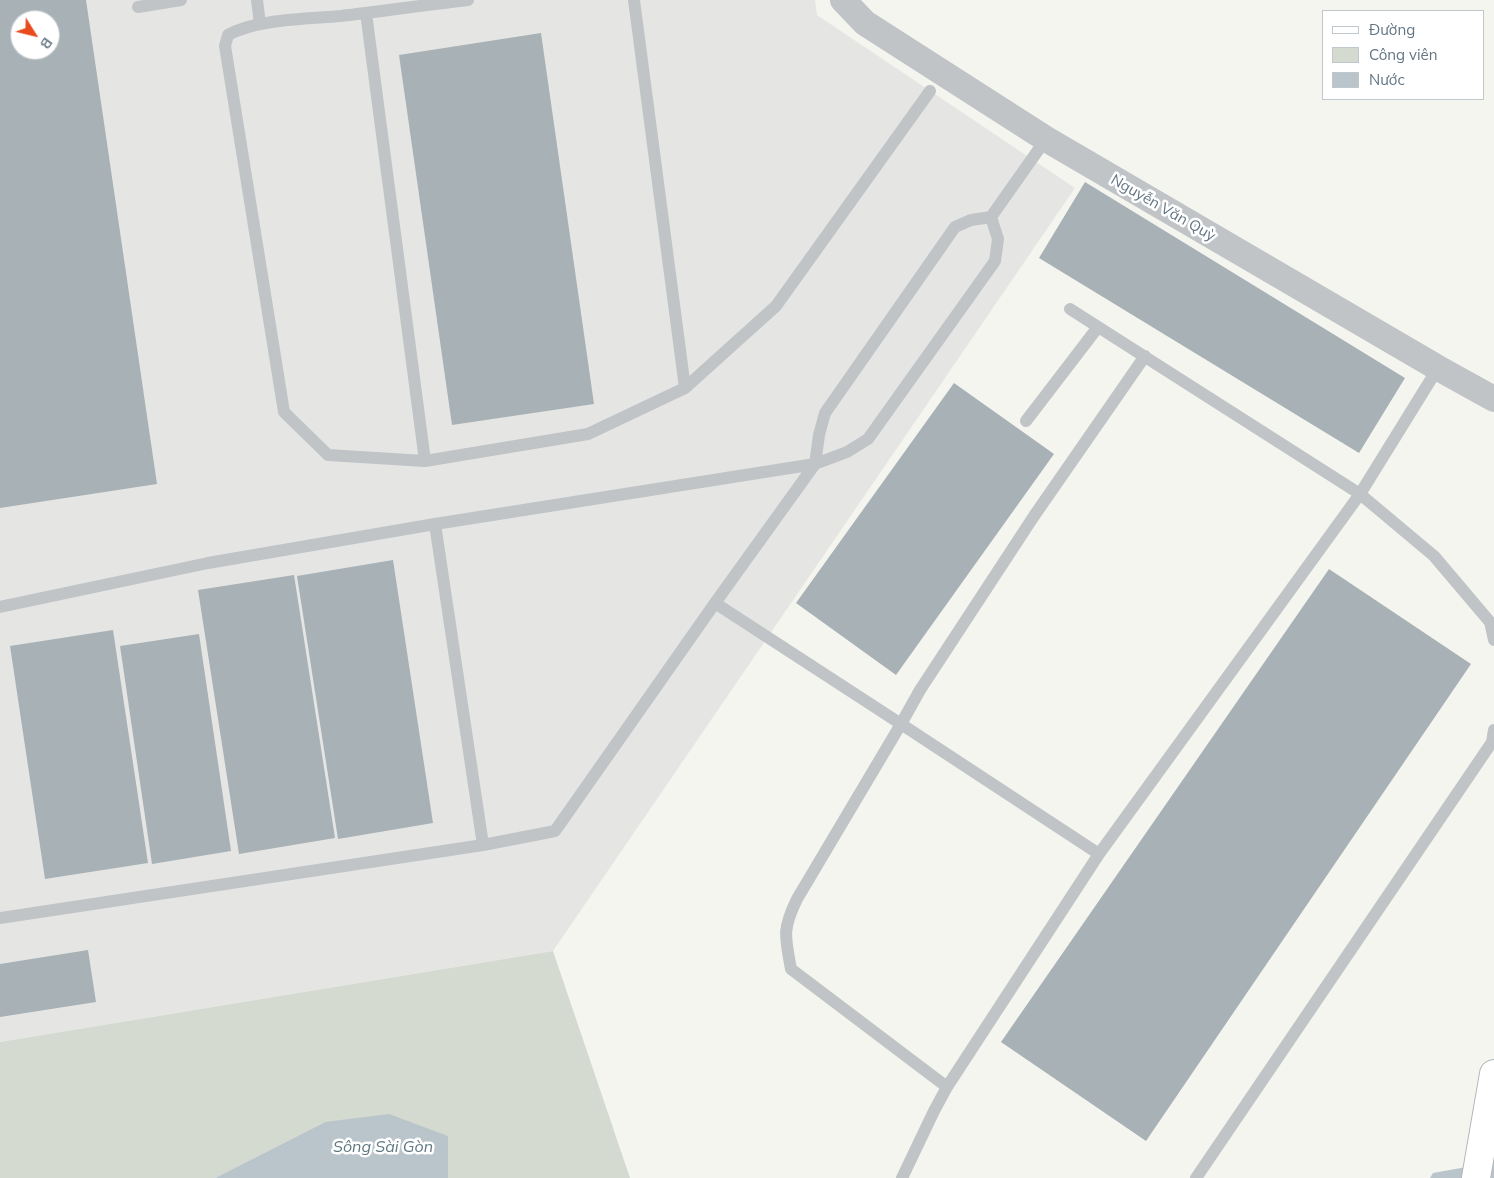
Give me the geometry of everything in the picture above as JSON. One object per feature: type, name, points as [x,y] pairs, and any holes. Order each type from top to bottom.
[{"type":"main road","points":[[1476,1178],[1494,1074]]},
{"type":"street","name":"Nguyễn Văn Quỳ","points":[[843,0],[864,23],[1046,139],[1494,399]]},
{"type":"lane","points":[[138,7],[181,0]]},
{"type":"lane","points":[[257,0],[260,24]]},
{"type":"lane","points":[[468,0],[260,24],[238,29],[228,35],[224,46],[284,412],[328,455],[425,461],[588,434],[685,388],[776,306],[930,91]]},
{"type":"lane","points":[[634,0],[685,388]]},
{"type":"lane","points":[[366,13],[425,461]]},
{"type":"lane","points":[[0,918],[483,845],[555,831],[815,464],[819,435],[825,413],[955,227],[971,220],[991,217],[1046,139]]},
{"type":"lane","points":[[0,607],[208,563],[435,524],[815,464],[846,452],[868,439],[995,262],[998,239],[991,217]]},
{"type":"lane","points":[[1070,308],[1360,494],[1434,556],[1490,622],[1494,640]]},
{"type":"lane","points":[[1026,421],[1098,327]]},
{"type":"lane","points":[[947,1087],[791,970],[785,936],[788,917],[920,690],[1023,532],[1145,356]]},
{"type":"lane","points":[[902,1178],[947,1087],[1098,854],[1360,494],[1438,368]]},
{"type":"lane","points":[[435,524],[483,845]]},
{"type":"lane","points":[[715,603],[1098,854]]},
{"type":"lane","points":[[1196,1178],[1492,742],[1494,730]]},
{"type":"shaded area","points":[[0,0],[815,0],[817,15],[1075,188],[553,951],[0,1042]]},
{"type":"green space","points":[[553,951],[630,1178],[448,1178],[448,1136],[325,1122],[215,1178],[0,1178],[0,1042]]},
{"type":"water","name":"Sông Sài Gòn","points":[[389,1114],[448,1136],[448,1178],[215,1178],[325,1122]]},
{"type":"water","points":[[1494,1162],[1494,1178],[1430,1178],[1433,1173]]},
{"type":"building","points":[[0,0],[86,0],[157,484],[0,508]]},
{"type":"building","points":[[541,33],[594,404],[452,425],[399,55]]},
{"type":"building","points":[[1085,182],[1405,378],[1359,453],[1039,258]]},
{"type":"building","points":[[954,383],[1054,454],[896,675],[796,603]]},
{"type":"building","points":[[393,560],[433,823],[338,839],[297,576]]},
{"type":"building","points":[[1329,569],[1471,664],[1146,1141],[1001,1042]]},
{"type":"building","points":[[294,575],[335,838],[239,854],[198,590]]},
{"type":"building","points":[[113,630],[148,863],[45,879],[10,646]]},
{"type":"building","points":[[199,634],[231,851],[152,864],[120,646]]},
{"type":"building","points":[[88,950],[96,1002],[0,1017],[0,964]]}]
